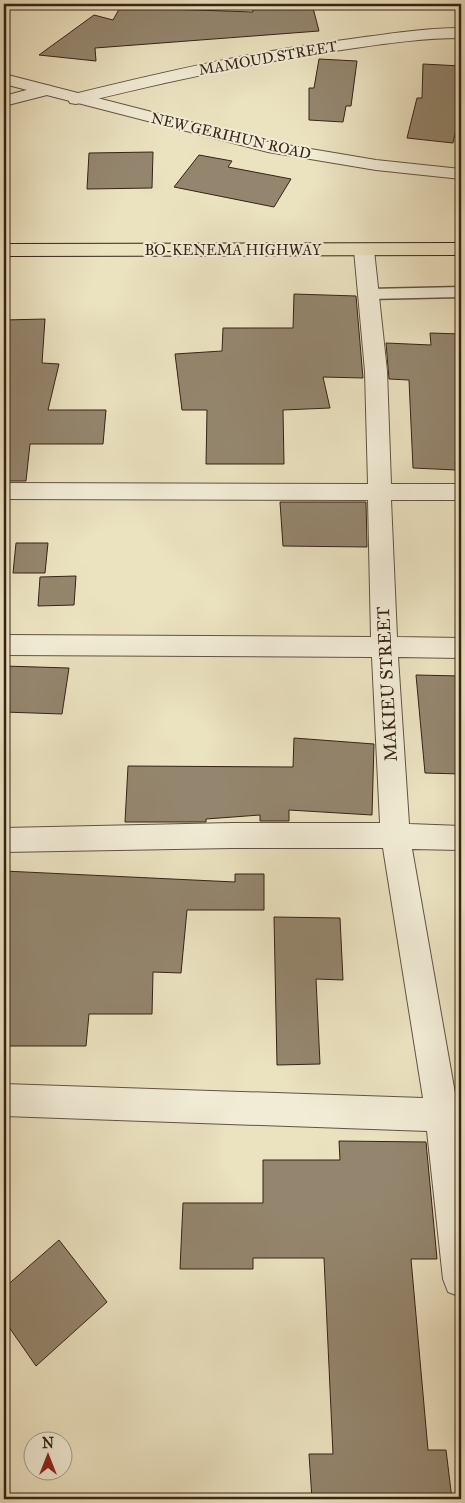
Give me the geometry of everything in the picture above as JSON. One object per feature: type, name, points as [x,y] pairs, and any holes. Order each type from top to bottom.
[{"type":"highway","name":"BO-KENEMA HIGHWAY","points":[[4,250],[461,249]]},
{"type":"street","name":"MAMOUD STREET","points":[[76,99],[144,81],[293,50],[435,32],[461,33]]},
{"type":"street","name":"NEW GERIHUN ROAD","points":[[4,79],[268,147],[376,165],[461,174]]},
{"type":"street","points":[[4,101],[44,90]]},
{"type":"street","name":"MAKIEU STREET","points":[[364,250],[376,371],[384,647],[395,836],[451,1115],[461,1279]]},
{"type":"street","points":[[4,491],[461,492]]},
{"type":"street","points":[[4,645],[97,644],[461,648]]},
{"type":"street","points":[[4,840],[94,837],[395,836],[461,838]]},
{"type":"street","points":[[4,1100],[451,1115]]},
{"type":"lane","points":[[369,294],[461,292]]},
{"type":"building","points":[[122,4],[171,4],[168,9],[253,12],[252,4],[312,4],[319,31],[95,48],[96,61],[39,55],[94,15],[113,20]]},
{"type":"building","points":[[319,59],[357,61],[351,106],[346,106],[343,122],[309,120],[309,88],[314,88]]},
{"type":"building","points":[[423,64],[461,66],[461,107],[453,143],[407,138],[417,98],[422,98]]},
{"type":"building","points":[[153,152],[152,188],[87,189],[89,153]]},
{"type":"building","points":[[199,155],[232,161],[228,167],[291,179],[274,207],[174,187]]},
{"type":"building","points":[[294,294],[356,296],[363,378],[323,377],[330,408],[283,410],[284,464],[206,464],[207,410],[182,410],[175,354],[222,351],[223,328],[293,328]]},
{"type":"building","points":[[45,319],[42,363],[59,364],[48,410],[106,410],[103,444],[30,444],[26,481],[4,481],[4,320]]},
{"type":"building","points":[[430,333],[461,334],[461,462],[455,462],[456,470],[413,468],[409,380],[389,379],[386,343],[431,345]]},
{"type":"building","points":[[280,502],[366,502],[367,547],[283,546]]},
{"type":"building","points":[[16,543],[48,543],[45,573],[13,573]]},
{"type":"building","points":[[76,576],[74,605],[38,606],[40,577]]},
{"type":"building","points":[[4,666],[69,668],[62,714],[4,712]]},
{"type":"building","points":[[416,675],[461,676],[461,774],[425,773]]},
{"type":"building","points":[[294,738],[374,744],[372,815],[289,810],[289,821],[260,821],[260,815],[206,819],[206,822],[125,822],[128,766],[293,767]]},
{"type":"building","points":[[4,871],[235,882],[235,874],[264,874],[264,910],[187,910],[181,973],[153,972],[152,1014],[89,1014],[86,1046],[4,1046]]},
{"type":"building","points":[[274,917],[340,918],[343,980],[316,979],[320,1064],[277,1065]]},
{"type":"building","points":[[339,1141],[426,1142],[437,1259],[411,1259],[428,1450],[446,1450],[452,1499],[312,1499],[309,1454],[333,1454],[324,1258],[253,1258],[253,1269],[180,1269],[183,1203],[263,1203],[263,1160],[340,1160]]},
{"type":"building","points":[[59,1240],[107,1302],[36,1366],[4,1320],[4,1288]]}]
